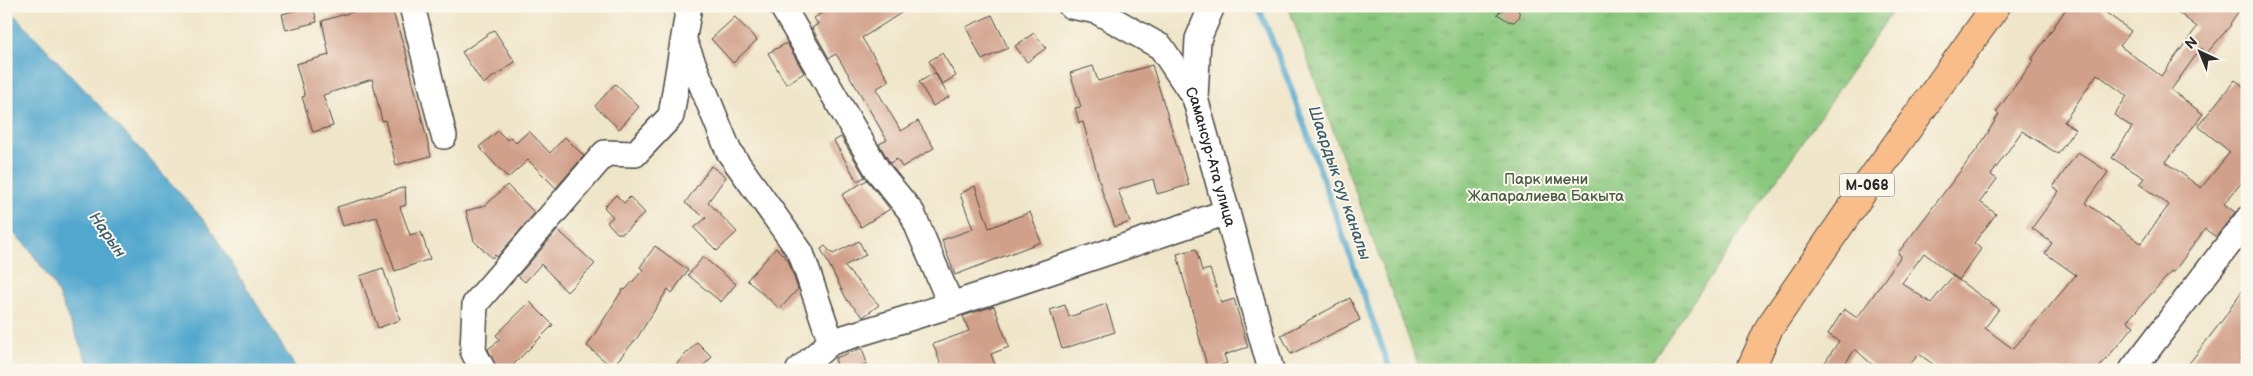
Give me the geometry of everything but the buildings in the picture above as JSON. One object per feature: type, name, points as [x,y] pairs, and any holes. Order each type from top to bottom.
[{"type":"main road","name":"М-068","points":[[1750,370],[1769,328],[1868,184],[1996,6]]},
{"type":"street","points":[[412,6],[444,136]]},
{"type":"street","points":[[484,370],[473,351],[475,304],[605,152],[635,154],[671,116],[689,6]]},
{"type":"street","points":[[782,6],[878,171],[912,213],[951,305]]},
{"type":"street","name":"Самансур-Ата улица","points":[[1071,6],[1097,12],[1161,47],[1195,98],[1271,370]]},
{"type":"street","points":[[1195,98],[1198,39],[1212,6]]},
{"type":"street","points":[[684,41],[729,152],[801,253],[832,342]]},
{"type":"street","points":[[799,370],[832,342],[951,305],[1227,212]]},
{"type":"street","points":[[2132,370],[2247,220]]},
{"type":"green space","name":"Парк имени Жапаралиева Бакыта","points":[[1288,6],[1896,6],[1646,370],[1420,370]]},
{"type":"water","name":"Нарын","points":[[6,6],[154,164],[208,225],[297,370],[91,370],[54,285],[30,250],[6,225]]},
{"type":"waterway","name":"Шаардык суу каналы","points":[[1258,6],[1290,85],[1390,370]]}]
